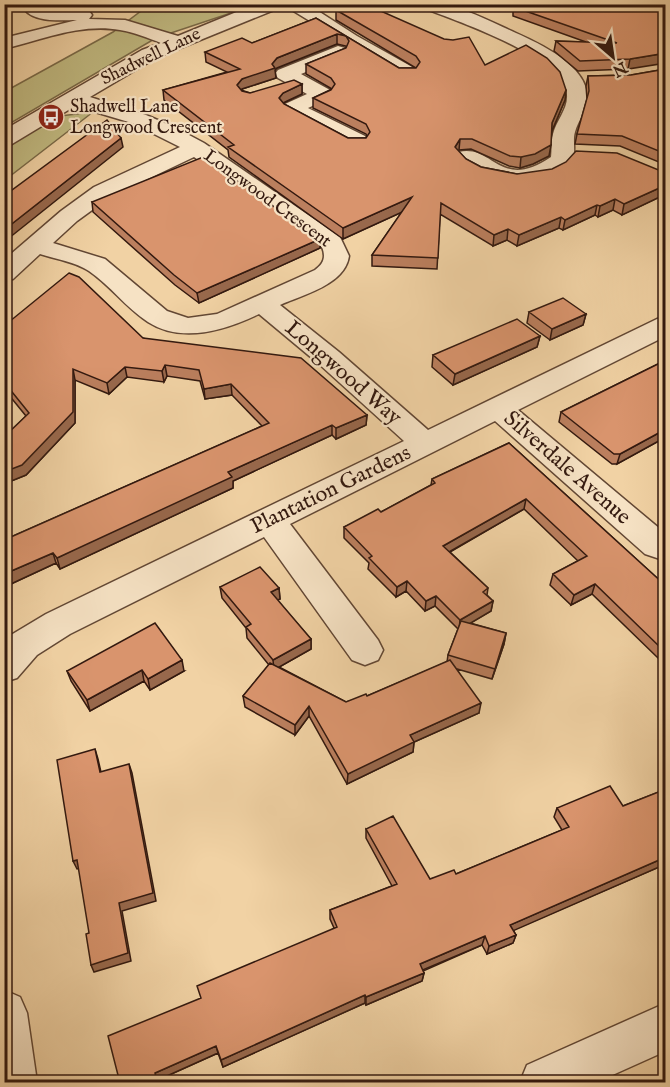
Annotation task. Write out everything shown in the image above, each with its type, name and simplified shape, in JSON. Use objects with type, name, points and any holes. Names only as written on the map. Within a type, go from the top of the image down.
[{"type":"street","points":[[33,4],[33,9],[45,14],[101,20],[175,41]]},
{"type":"street","points":[[4,44],[101,20],[115,8],[80,4]]},
{"type":"street","points":[[290,4],[407,72]]},
{"type":"street","points":[[430,4],[511,38],[555,63],[572,79],[577,98],[573,114],[564,132],[575,152],[551,168],[509,185],[495,173],[467,157]]},
{"type":"street","points":[[197,51],[277,20],[267,6]]},
{"type":"street","name":"Shadwell Lane","points":[[4,139],[135,61],[175,41],[267,6]]},
{"type":"street","points":[[318,41],[344,55],[285,74],[323,94],[292,108],[357,141]]},
{"type":"street","points":[[572,79],[594,78]]},
{"type":"street","points":[[269,89],[297,80]]},
{"type":"street","name":"Longwood Crescent","points":[[36,245],[96,264],[158,317],[188,326],[223,321],[324,275],[338,259],[337,250],[331,242],[196,148],[139,119],[72,98]]},
{"type":"street","points":[[4,274],[102,192],[196,148]]},
{"type":"street","name":"Longwood Way","points":[[261,303],[328,358],[425,444]]},
{"type":"street","name":"Plantation Gardens","points":[[4,667],[24,645],[58,624],[666,325]]},
{"type":"street","name":"Silverdale Avenue","points":[[498,408],[657,545],[666,549]]},
{"type":"street","points":[[268,520],[364,650]]},
{"type":"street","points":[[4,1013],[13,1083]]},
{"type":"street","points":[[544,1083],[666,1026]]},
{"type":"shaded area","points":[[237,4],[243,9],[156,38],[4,127],[4,92],[113,32],[149,5]]},
{"type":"shaded area","points":[[93,112],[5,180],[5,146],[60,116]]},
{"type":"building","points":[[351,4],[365,4],[444,39],[469,37],[485,65],[526,45],[547,58],[560,72],[566,90],[552,123],[551,145],[535,154],[521,157],[510,156],[472,139],[460,139],[455,147],[466,159],[481,167],[517,174],[552,169],[566,162],[576,151],[617,153],[666,173],[666,185],[624,204],[615,199],[565,220],[561,217],[519,235],[508,229],[494,235],[441,203],[438,258],[372,255],[412,197],[343,228],[228,147],[234,145],[163,90],[240,69],[205,52],[242,38],[252,43],[316,18],[346,36],[399,68],[416,68],[420,62],[416,56],[336,10]],"holes":[[[337,34],[346,36],[349,41],[346,48],[306,64],[331,78],[335,84],[331,90],[313,98],[366,124],[370,132],[366,138],[348,138],[284,104],[279,98],[283,93],[302,84],[294,80],[250,93],[242,91],[237,85],[242,79],[275,68],[272,64],[277,58]]]},
{"type":"building","points":[[519,4],[666,4],[666,53],[630,59],[580,61],[556,41],[617,43],[514,7]]},
{"type":"building","points":[[666,69],[666,154],[622,136],[577,134],[589,91],[588,76],[631,75]]},
{"type":"building","points":[[107,120],[121,138],[4,230],[4,196]]},
{"type":"building","points":[[203,157],[320,239],[197,293],[92,202]]},
{"type":"building","points":[[69,273],[79,277],[143,338],[301,358],[367,415],[336,428],[332,425],[228,472],[232,477],[57,558],[53,553],[4,575],[4,540],[269,423],[231,384],[204,389],[199,370],[165,365],[162,371],[125,367],[107,383],[73,369],[73,412],[22,465],[4,472],[4,437],[29,413],[4,382],[4,326]]},
{"type":"building","points":[[563,298],[586,314],[552,329],[529,312]]},
{"type":"building","points":[[517,319],[540,336],[455,374],[433,355]]},
{"type":"building","points":[[666,360],[666,429],[620,454],[614,454],[561,412]]},
{"type":"building","points":[[509,443],[666,586],[666,640],[662,649],[595,584],[574,595],[553,574],[587,556],[526,499],[443,546],[488,588],[483,592],[493,601],[460,620],[436,596],[426,601],[407,581],[397,587],[344,527],[378,509],[381,512],[435,483],[432,479]]},
{"type":"building","points":[[260,567],[279,588],[271,592],[311,639],[273,660],[246,627],[251,624],[220,587]]},
{"type":"building","points":[[461,621],[506,633],[495,669],[448,655]]},
{"type":"building","points":[[155,623],[182,660],[148,679],[142,670],[87,700],[67,671]]},
{"type":"building","points":[[450,660],[481,703],[410,735],[414,742],[348,774],[309,706],[295,725],[243,696],[270,663],[346,702],[366,694],[367,696]]},
{"type":"building","points":[[95,749],[100,772],[129,764],[153,893],[119,903],[128,953],[91,965],[86,934],[89,933],[77,860],[73,861],[57,760]]},
{"type":"building","points":[[610,786],[623,806],[666,789],[666,857],[510,925],[516,935],[489,946],[485,936],[420,964],[424,973],[366,997],[365,995],[221,1060],[216,1046],[155,1073],[157,1083],[120,1083],[108,1036],[201,998],[197,986],[337,927],[330,910],[397,884],[366,829],[393,816],[430,879],[454,870],[456,874],[569,827],[557,808]]},
{"type":"place","name":"Shadwell Lane Longwood Crescent","points":[[51,117]]}]
